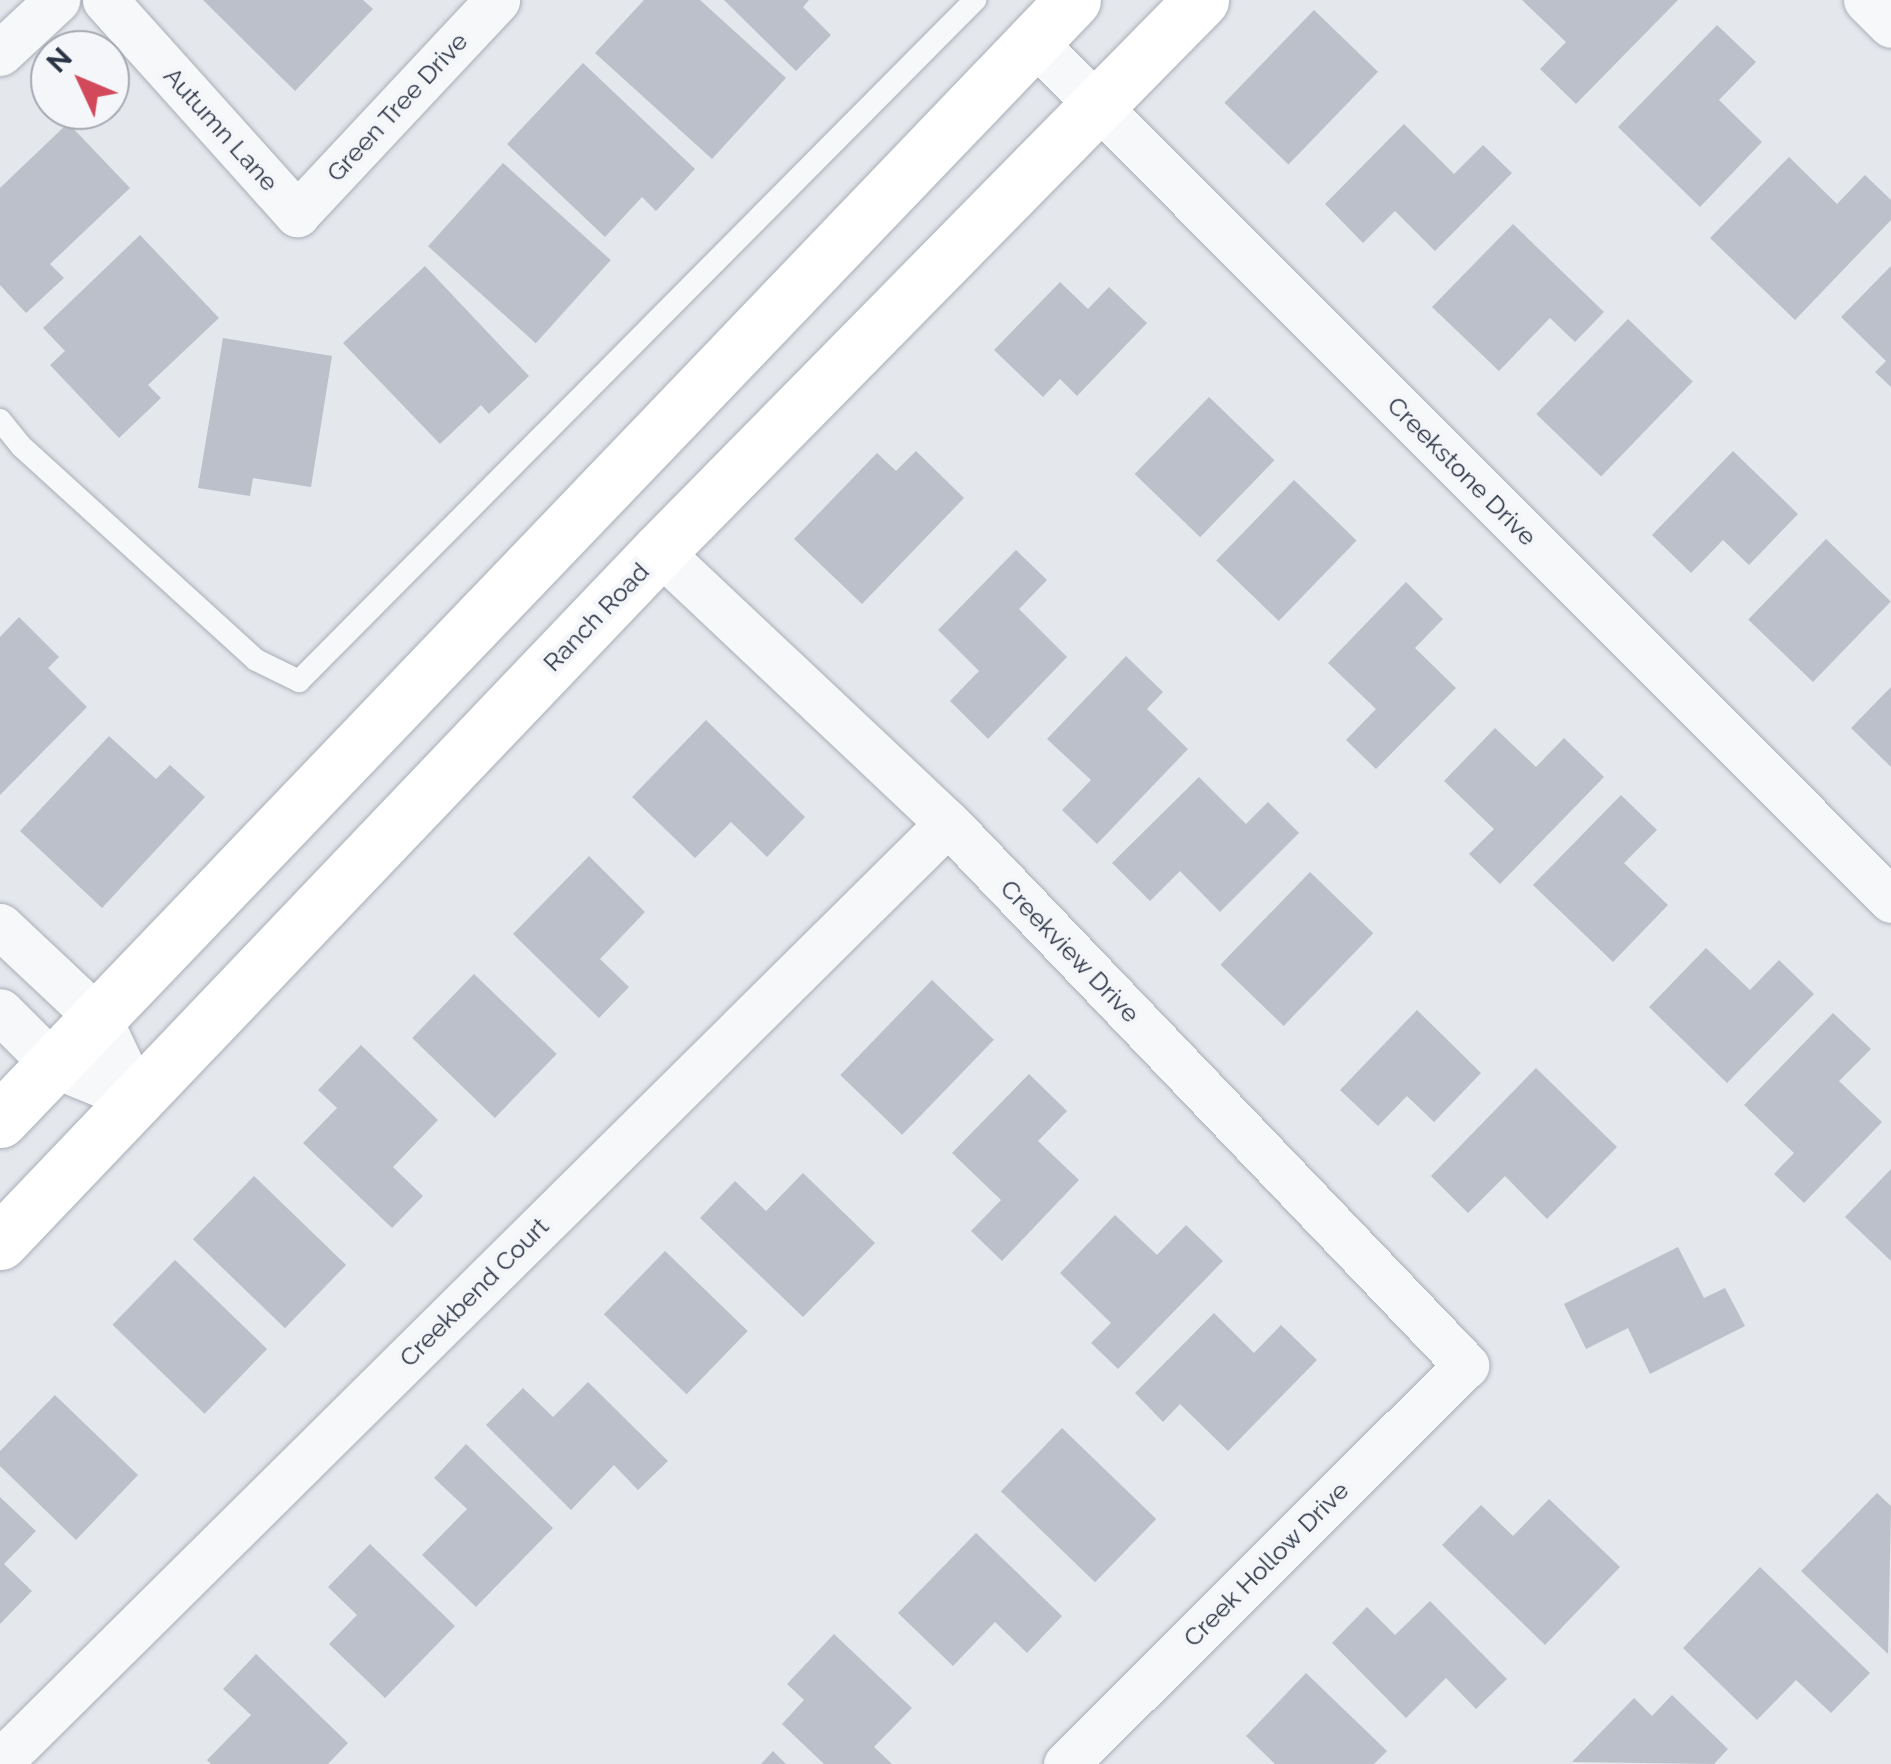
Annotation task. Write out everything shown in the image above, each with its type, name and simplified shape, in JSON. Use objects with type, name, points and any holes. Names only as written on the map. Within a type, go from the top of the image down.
[{"type":"main road","points":[[0,1120],[1073,0]]},
{"type":"main road","name":"Ranch Road","points":[[0,1242],[659,551],[1201,0]]},
{"type":"street","points":[[0,53],[57,0]]},
{"type":"street","name":"Autumn Lane","points":[[105,0],[297,214]]},
{"type":"street","name":"Green Tree Drive","points":[[297,214],[498,0]]},
{"type":"street","points":[[1866,0],[1891,25]]},
{"type":"street","name":"Creekstone Drive","points":[[1033,41],[1891,900]]},
{"type":"street","name":"Creekview Drive","points":[[659,551],[948,823],[1466,1364]]},
{"type":"street","name":"Creekbend Court","points":[[0,1762],[948,823]]},
{"type":"street","points":[[0,926],[99,1018],[137,1099]]},
{"type":"street","points":[[0,1011],[54,1065],[137,1099]]},
{"type":"street","name":"Creek Hollow Drive","points":[[1066,1764],[1466,1364]]},
{"type":"lane","points":[[0,420],[21,446],[256,660],[299,681],[975,0]]},
{"type":"building","points":[[203,0],[363,0],[373,9],[295,91]]},
{"type":"building","points":[[644,0],[700,0],[786,78],[712,159],[595,53]]},
{"type":"building","points":[[724,0],[809,0],[803,7],[831,35],[796,71]]},
{"type":"building","points":[[1522,0],[1678,0],[1576,104],[1540,69],[1566,42]]},
{"type":"building","points":[[1314,10],[1378,72],[1288,165],[1224,103]]},
{"type":"building","points":[[1717,25],[1756,62],[1719,100],[1762,142],[1700,207],[1618,127]]},
{"type":"building","points":[[583,63],[695,169],[656,211],[642,197],[605,237],[507,144]]},
{"type":"building","points":[[1404,124],[1454,174],[1483,145],[1512,173],[1435,251],[1395,211],[1363,243],[1325,204]]},
{"type":"building","points":[[61,130],[75,130],[130,188],[50,264],[64,278],[26,313],[0,285],[0,188]]},
{"type":"building","points":[[1789,157],[1837,204],[1865,175],[1891,200],[1891,220],[1795,320],[1710,238]]},
{"type":"building","points":[[503,163],[611,260],[536,343],[428,246]]},
{"type":"building","points":[[1513,224],[1604,312],[1575,342],[1550,318],[1499,371],[1432,307]]},
{"type":"building","points":[[140,235],[219,318],[148,385],[161,398],[119,438],[50,365],[65,351],[43,328]]},
{"type":"building","points":[[425,266],[529,376],[489,414],[481,405],[440,444],[343,343]]},
{"type":"building","points":[[1891,266],[1891,387],[1875,372],[1886,361],[1841,317]]},
{"type":"building","points":[[1060,282],[1088,309],[1109,287],[1147,323],[1077,396],[1060,379],[1043,397],[994,350]]},
{"type":"building","points":[[1628,319],[1693,382],[1601,476],[1536,414]]},
{"type":"building","points":[[223,338],[332,356],[311,487],[253,478],[250,496],[198,488]]},
{"type":"building","points":[[1209,397],[1274,460],[1200,537],[1135,474]]},
{"type":"building","points":[[916,451],[964,498],[862,604],[794,539],[877,453],[896,471]]},
{"type":"building","points":[[1733,451],[1798,514],[1749,565],[1723,540],[1691,573],[1652,535]]},
{"type":"building","points":[[1294,480],[1357,540],[1279,621],[1216,561]]},
{"type":"building","points":[[1826,539],[1891,602],[1813,682],[1748,620]]},
{"type":"building","points":[[1016,550],[1047,580],[1019,609],[1067,657],[988,739],[950,701],[979,671],[938,630]]},
{"type":"building","points":[[1406,582],[1443,619],[1415,648],[1456,688],[1376,769],[1346,740],[1376,709],[1328,663]]},
{"type":"building","points":[[19,617],[59,657],[48,668],[87,707],[0,795],[0,637]]},
{"type":"building","points":[[1126,656],[1163,692],[1147,709],[1188,749],[1097,844],[1062,810],[1091,780],[1047,739]]},
{"type":"building","points":[[1891,687],[1891,767],[1851,728]]},
{"type":"building","points":[[706,720],[805,817],[767,857],[731,822],[695,858],[632,797]]},
{"type":"building","points":[[1495,728],[1536,767],[1564,738],[1604,777],[1500,884],[1469,854],[1494,829],[1444,781]]},
{"type":"building","points":[[109,736],[156,779],[170,765],[205,797],[102,908],[20,831]]},
{"type":"building","points":[[1199,777],[1246,824],[1268,802],[1299,833],[1220,912],[1180,871],[1150,901],[1112,863]]},
{"type":"building","points":[[1621,795],[1657,830],[1624,863],[1668,905],[1613,962],[1533,885]]},
{"type":"building","points":[[589,856],[645,912],[600,959],[629,987],[599,1018],[513,934]]},
{"type":"building","points":[[1310,872],[1373,933],[1284,1026],[1220,965]]},
{"type":"building","points":[[1706,948],[1750,990],[1779,960],[1814,994],[1727,1083],[1649,1007]]},
{"type":"building","points":[[474,974],[557,1054],[495,1118],[412,1038]]},
{"type":"building","points":[[932,980],[994,1040],[902,1135],[840,1075]]},
{"type":"building","points":[[1417,1010],[1481,1073],[1434,1122],[1407,1096],[1378,1126],[1340,1090]]},
{"type":"building","points":[[1833,1013],[1871,1049],[1839,1081],[1882,1122],[1804,1203],[1774,1174],[1794,1153],[1744,1105]]},
{"type":"building","points":[[361,1045],[438,1120],[393,1167],[423,1196],[392,1228],[303,1143],[337,1108],[318,1090]]},
{"type":"building","points":[[1536,1068],[1617,1147],[1547,1219],[1505,1176],[1468,1213],[1431,1176]]},
{"type":"building","points":[[1029,1074],[1067,1111],[1038,1141],[1079,1180],[1002,1261],[971,1231],[1001,1200],[952,1153]]},
{"type":"building","points":[[1891,1169],[1891,1261],[1845,1217]]},
{"type":"building","points":[[803,1173],[875,1243],[803,1317],[700,1218],[735,1181],[766,1211]]},
{"type":"building","points":[[254,1176],[346,1265],[285,1328],[193,1239]]},
{"type":"building","points":[[1115,1215],[1157,1255],[1186,1225],[1223,1261],[1118,1369],[1091,1343],[1111,1323],[1060,1273]]},
{"type":"building","points":[[1678,1247],[1704,1298],[1725,1288],[1745,1326],[1650,1374],[1628,1328],[1586,1349],[1564,1304]]},
{"type":"building","points":[[665,1251],[748,1331],[687,1394],[604,1314]]},
{"type":"building","points":[[175,1260],[267,1349],[205,1414],[112,1325]]},
{"type":"building","points":[[1214,1313],[1254,1353],[1281,1325],[1317,1360],[1228,1451],[1180,1404],[1163,1422],[1135,1393]]},
{"type":"building","points":[[588,1382],[668,1461],[638,1490],[614,1465],[571,1510],[486,1425],[523,1388],[553,1417]]},
{"type":"building","points":[[55,1395],[138,1475],[76,1540],[0,1466],[0,1451]]},
{"type":"building","points":[[1062,1428],[1156,1519],[1095,1582],[1001,1491]]},
{"type":"building","points":[[466,1444],[553,1528],[476,1607],[422,1555],[467,1509],[434,1478]]},
{"type":"building","points":[[1877,1493],[1891,1506],[1888,1654],[1801,1571]]},
{"type":"building","points":[[0,1497],[36,1531],[4,1564],[32,1591],[0,1624]]},
{"type":"building","points":[[1549,1499],[1620,1567],[1545,1645],[1442,1545],[1481,1505],[1513,1536]]},
{"type":"building","points":[[976,1533],[1062,1616],[1027,1653],[995,1622],[953,1666],[898,1613]]},
{"type":"building","points":[[370,1544],[455,1626],[385,1698],[329,1644],[357,1615],[328,1587]]},
{"type":"building","points":[[1760,1567],[1870,1673],[1831,1713],[1796,1680],[1757,1720],[1683,1648]]},
{"type":"building","points":[[1430,1601],[1507,1679],[1476,1709],[1446,1678],[1406,1718],[1332,1643],[1367,1607],[1395,1635]]},
{"type":"building","points":[[834,1634],[912,1708],[874,1747],[892,1764],[824,1764],[782,1724],[804,1700],[787,1684]]},
{"type":"building","points":[[256,1654],[348,1743],[328,1764],[211,1764],[207,1760],[251,1715],[223,1689]]},
{"type":"building","points":[[1306,1673],[1387,1751],[1374,1764],[1275,1764],[1246,1736]]},
{"type":"building","points":[[1672,1695],[1728,1749],[1714,1764],[1572,1762],[1634,1698],[1652,1716]]},
{"type":"building","points":[[773,1751],[786,1764],[761,1764]]}]
